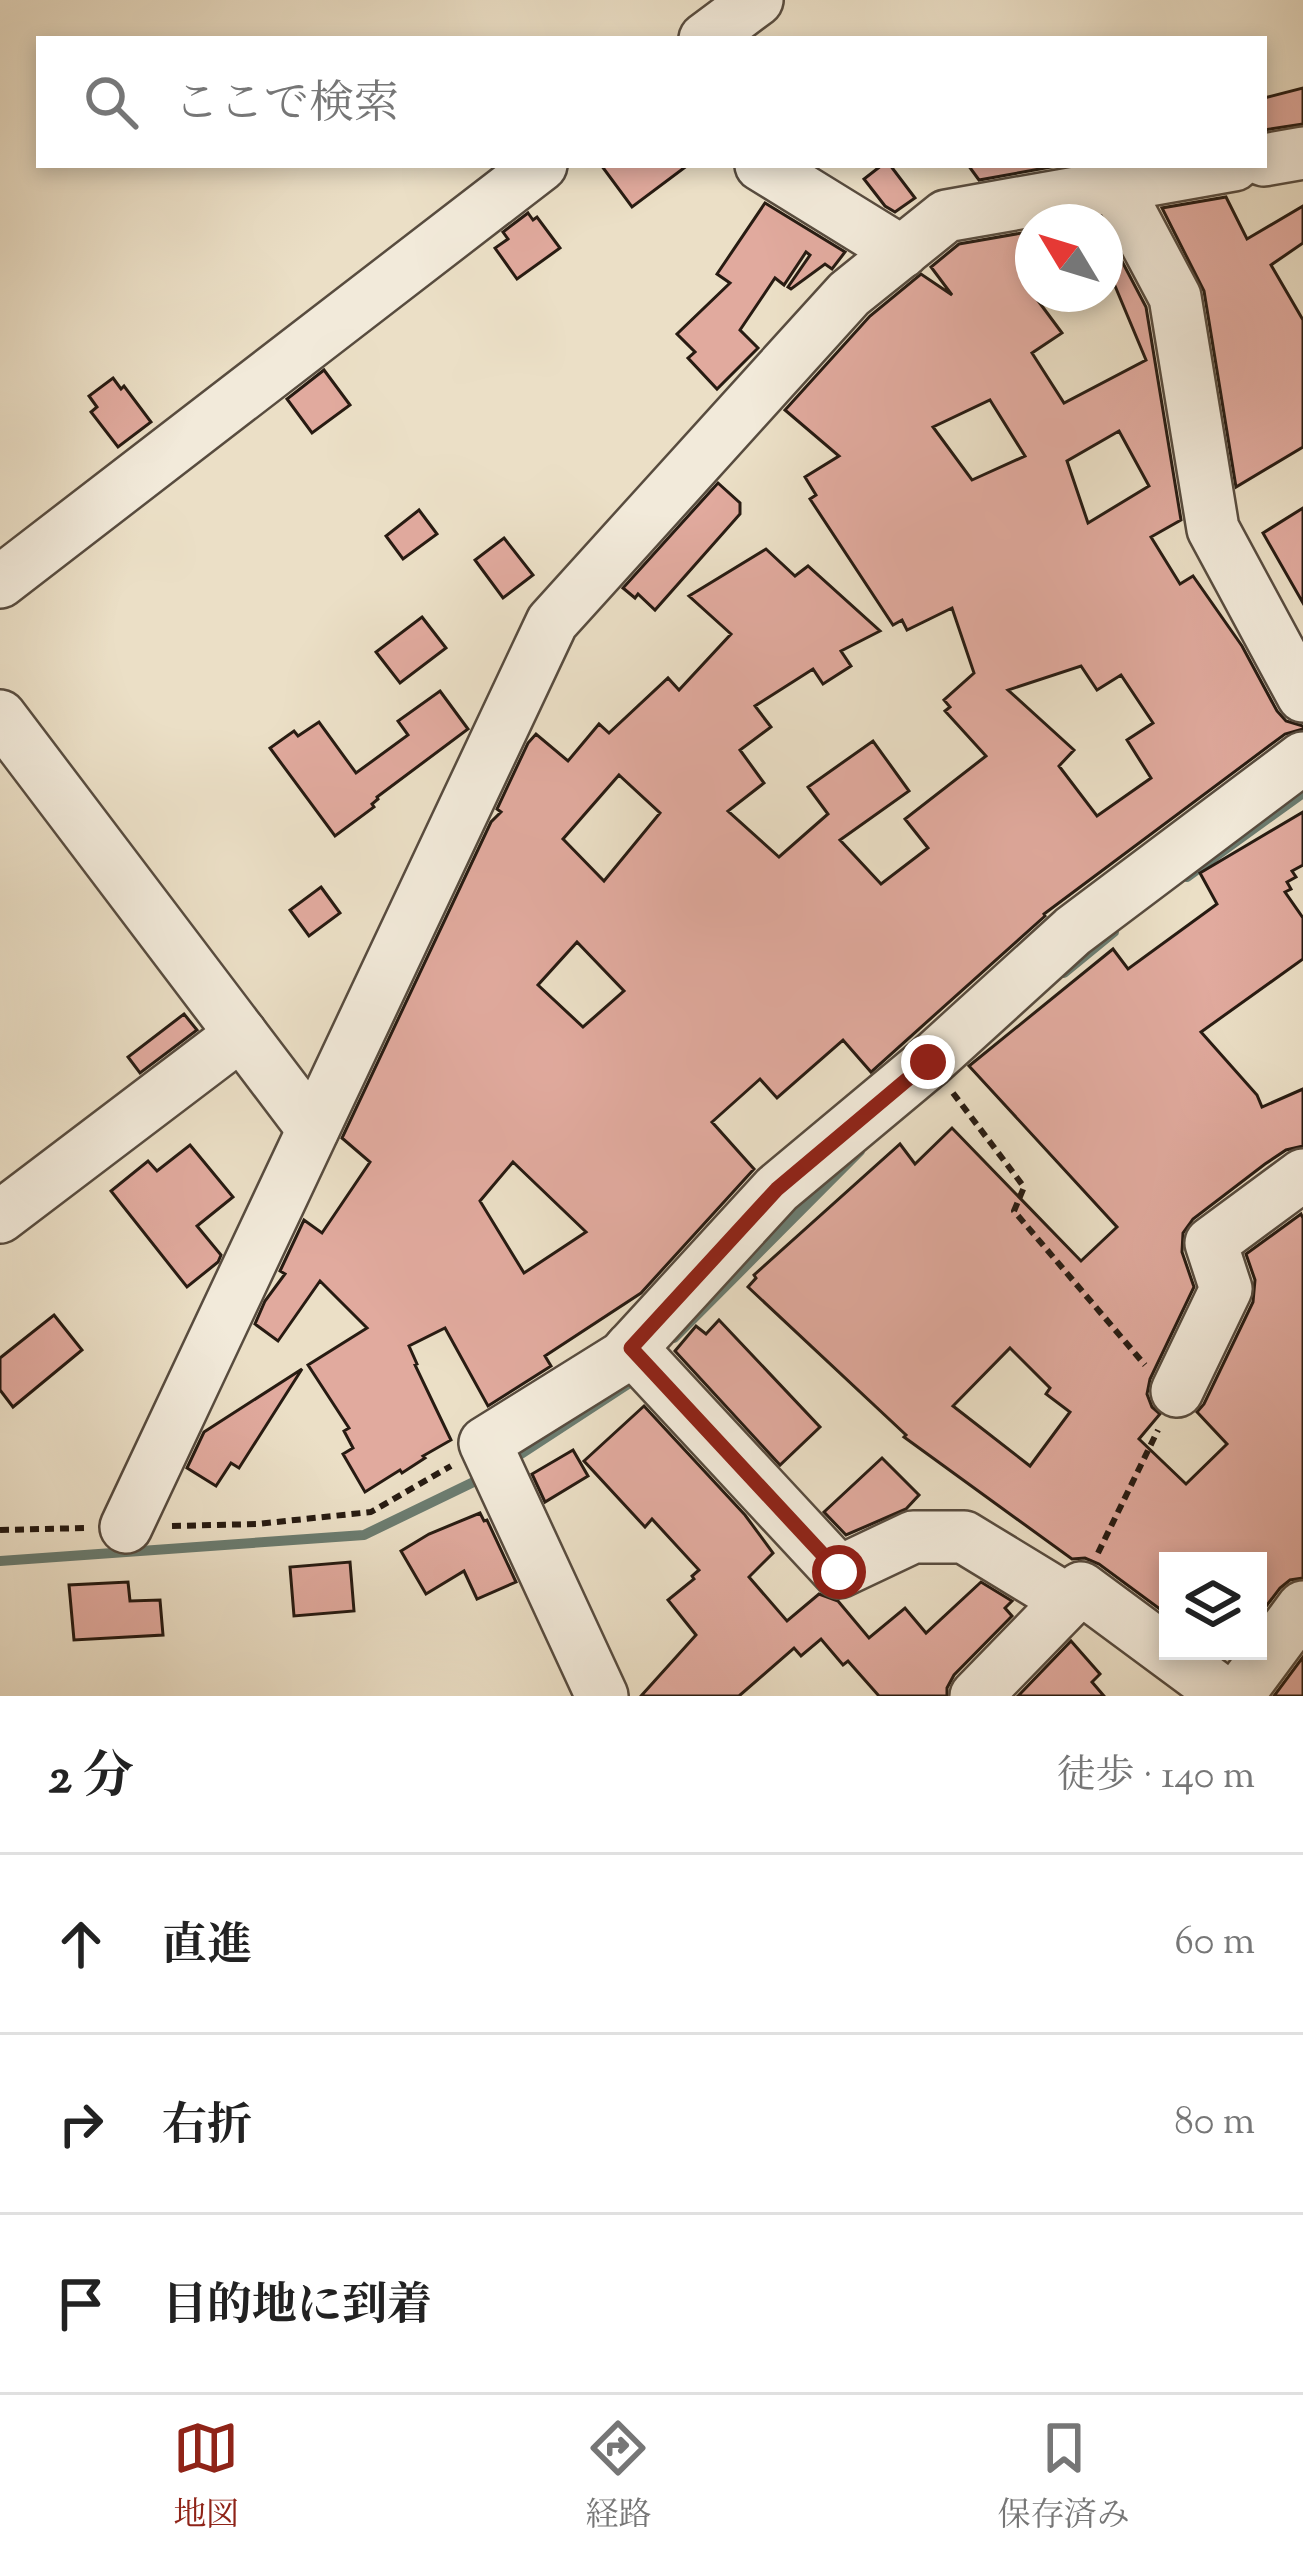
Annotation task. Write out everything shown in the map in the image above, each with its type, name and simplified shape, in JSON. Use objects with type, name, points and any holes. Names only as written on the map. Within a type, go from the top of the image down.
[{"type":"street","points":[[709,36],[758,0]]},
{"type":"street","points":[[1267,159],[1303,153]]},
{"type":"street","points":[[0,582],[537,168]]},
{"type":"street","points":[[766,168],[902,252]]},
{"type":"street","points":[[126,1527],[552,622],[849,294],[946,216],[1217,168]]},
{"type":"street","points":[[1116,186],[1175,297],[1213,529],[1303,696]]},
{"type":"street","points":[[0,716],[313,1129]]},
{"type":"street","points":[[643,1360],[777,1189],[1073,931],[1303,758]]},
{"type":"street","points":[[0,1217],[241,1034]]},
{"type":"street","points":[[1177,1391],[1226,1289],[1211,1243],[1303,1175]]},
{"type":"street","points":[[602,1696],[492,1460],[623,1357],[643,1360],[839,1572],[913,1537],[964,1537],[1075,1594],[1227,1696]]},
{"type":"street","points":[[976,1696],[1075,1594]]},
{"type":"street","points":[[1238,1696],[1303,1607]]},
{"type":"path","points":[[944,1082],[1024,1187],[1014,1211],[1147,1367],[1177,1391],[1075,1594]]},
{"type":"path","points":[[257,1524],[370,1512],[442,1472],[492,1460]]},
{"type":"building","points":[[1303,88],[1303,124],[1267,130],[1267,97]]},
{"type":"building","points":[[603,168],[684,168],[632,207]]},
{"type":"building","points":[[878,168],[892,168],[915,198],[895,212],[864,179]]},
{"type":"building","points":[[970,168],[1045,168],[979,180]]},
{"type":"building","points":[[1226,197],[1247,239],[1303,206],[1303,243],[1271,265],[1303,320],[1303,447],[1236,487],[1204,291],[1162,208]]},
{"type":"building","points":[[765,203],[845,252],[832,269],[825,264],[791,289],[810,255],[806,252],[784,285],[775,278],[740,330],[758,348],[717,389],[688,358],[695,352],[677,334],[730,283],[717,274]]},
{"type":"building","points":[[528,213],[533,220],[537,217],[560,248],[517,279],[495,248],[508,239],[503,232]]},
{"type":"building","points":[[1015,234],[1015,312],[1046,312],[1062,333],[1032,353],[1064,403],[1146,360],[1123,305],[1123,263],[1146,307],[1181,520],[1151,537],[1180,584],[1193,576],[1242,646],[1277,711],[1303,729],[1285,734],[1044,914],[871,1072],[843,1040],[777,1098],[760,1079],[712,1122],[754,1169],[641,1293],[545,1356],[551,1366],[488,1406],[445,1328],[409,1346],[451,1440],[365,1492],[343,1454],[353,1448],[344,1431],[349,1428],[308,1365],[367,1328],[320,1281],[278,1341],[255,1324],[285,1274],[280,1271],[304,1220],[322,1233],[370,1162],[342,1138],[491,822],[501,812],[497,809],[528,743],[536,734],[568,761],[599,724],[609,733],[668,678],[679,690],[731,634],[689,596],[766,549],[795,576],[808,566],[880,631],[841,651],[851,666],[823,684],[813,669],[755,706],[771,727],[740,750],[764,783],[728,811],[779,857],[828,814],[808,787],[873,741],[909,791],[840,840],[881,884],[928,848],[905,819],[986,756],[945,711],[950,707],[944,700],[974,673],[952,608],[907,630],[902,620],[893,625],[810,499],[816,495],[805,477],[839,456],[785,410],[870,316],[921,274],[952,295],[931,267],[959,244]],"holes":[[[990,400],[1025,456],[972,480],[933,427]],[[1119,431],[1149,486],[1088,523],[1067,461]],[[1081,666],[1097,690],[1121,675],[1153,723],[1127,740],[1151,778],[1097,816],[1059,766],[1074,750],[1008,690]],[[619,775],[660,813],[604,881],[563,839]],[[577,942],[624,991],[583,1027],[538,985]],[[513,1162],[586,1232],[524,1273],[480,1201]]]},
{"type":"building","points":[[324,370],[350,405],[312,433],[287,399]]},
{"type":"building","points":[[113,378],[151,422],[118,447],[91,412],[97,407],[89,396]]},
{"type":"building","points":[[718,483],[740,503],[740,514],[655,610],[638,594],[635,598],[623,588]]},
{"type":"building","points":[[1303,508],[1303,603],[1263,533]]},
{"type":"building","points":[[419,510],[437,534],[403,559],[386,536]]},
{"type":"building","points":[[504,538],[533,575],[503,598],[475,560]]},
{"type":"building","points":[[422,617],[446,648],[400,683],[376,652]]},
{"type":"building","points":[[440,691],[468,729],[377,797],[374,807],[335,836],[270,748],[294,731],[298,736],[319,722],[356,773],[408,735],[398,721]]},
{"type":"building","points":[[1303,812],[1303,865],[1292,871],[1296,877],[1287,882],[1291,889],[1285,892],[1303,918],[1303,959],[1201,1032],[1257,1095],[1262,1107],[1303,1089],[1303,1146],[1286,1150],[1265,1164],[1193,1219],[1183,1233],[1182,1252],[1194,1287],[1150,1379],[1147,1394],[1160,1414],[1139,1439],[1186,1484],[1227,1444],[1197,1412],[1253,1302],[1255,1280],[1246,1254],[1301,1214],[1303,1578],[1290,1580],[1267,1605],[1267,1552],[1159,1552],[1159,1608],[1099,1564],[1072,1559],[904,1437],[748,1287],[754,1275],[900,1144],[915,1164],[952,1128],[1081,1261],[1117,1227],[969,1066],[1113,949],[1128,969],[1217,904],[1200,873]],"holes":[[[1010,1348],[1050,1388],[1046,1394],[1070,1412],[1030,1466],[953,1406]]]},
{"type":"building","points":[[321,887],[340,913],[309,936],[290,910]]},
{"type":"building","points":[[184,1014],[197,1030],[140,1073],[128,1057]]},
{"type":"building","points":[[190,1145],[233,1197],[197,1226],[221,1255],[187,1287],[111,1191],[148,1161],[157,1171]]},
{"type":"building","points":[[54,1315],[82,1350],[13,1407],[0,1390],[0,1358]]},
{"type":"building","points":[[719,1320],[820,1427],[780,1465],[675,1351],[696,1326],[706,1334]]},
{"type":"building","points":[[302,1369],[239,1468],[231,1463],[216,1486],[187,1468],[204,1432]]},
{"type":"building","points":[[644,1406],[745,1515],[773,1553],[749,1577],[787,1621],[819,1594],[838,1601],[869,1638],[905,1608],[926,1633],[981,1582],[1012,1601],[1005,1608],[1012,1616],[954,1675],[947,1696],[879,1696],[821,1639],[801,1656],[794,1648],[739,1696],[641,1696],[696,1635],[668,1600],[699,1570],[652,1519],[645,1527],[584,1461]]},
{"type":"building","points":[[573,1450],[588,1476],[545,1502],[532,1474]]},
{"type":"building","points":[[882,1458],[919,1495],[906,1509],[846,1535],[824,1512]]},
{"type":"building","points":[[480,1513],[516,1582],[477,1599],[464,1571],[426,1594],[401,1551]]},
{"type":"building","points":[[350,1562],[354,1611],[294,1616],[290,1567]]},
{"type":"building","points":[[128,1582],[130,1601],[160,1600],[163,1635],[74,1640],[69,1585]]},
{"type":"building","points":[[1071,1641],[1100,1674],[1092,1682],[1104,1696],[1018,1696]]},
{"type":"building","points":[[1303,1657],[1303,1696],[1274,1696]]},
{"type":"waterway","points":[[1187,877],[1303,793]]},
{"type":"waterway","points":[[1064,973],[1114,932]]},
{"type":"waterway","points":[[674,1338],[860,1151]]},
{"type":"waterway","points":[[507,1463],[636,1376]]},
{"type":"waterway","points":[[0,1561],[364,1535],[486,1476]]},
{"type":"route","points":[[839,1572],[631,1348],[777,1189],[928,1062]]}]
